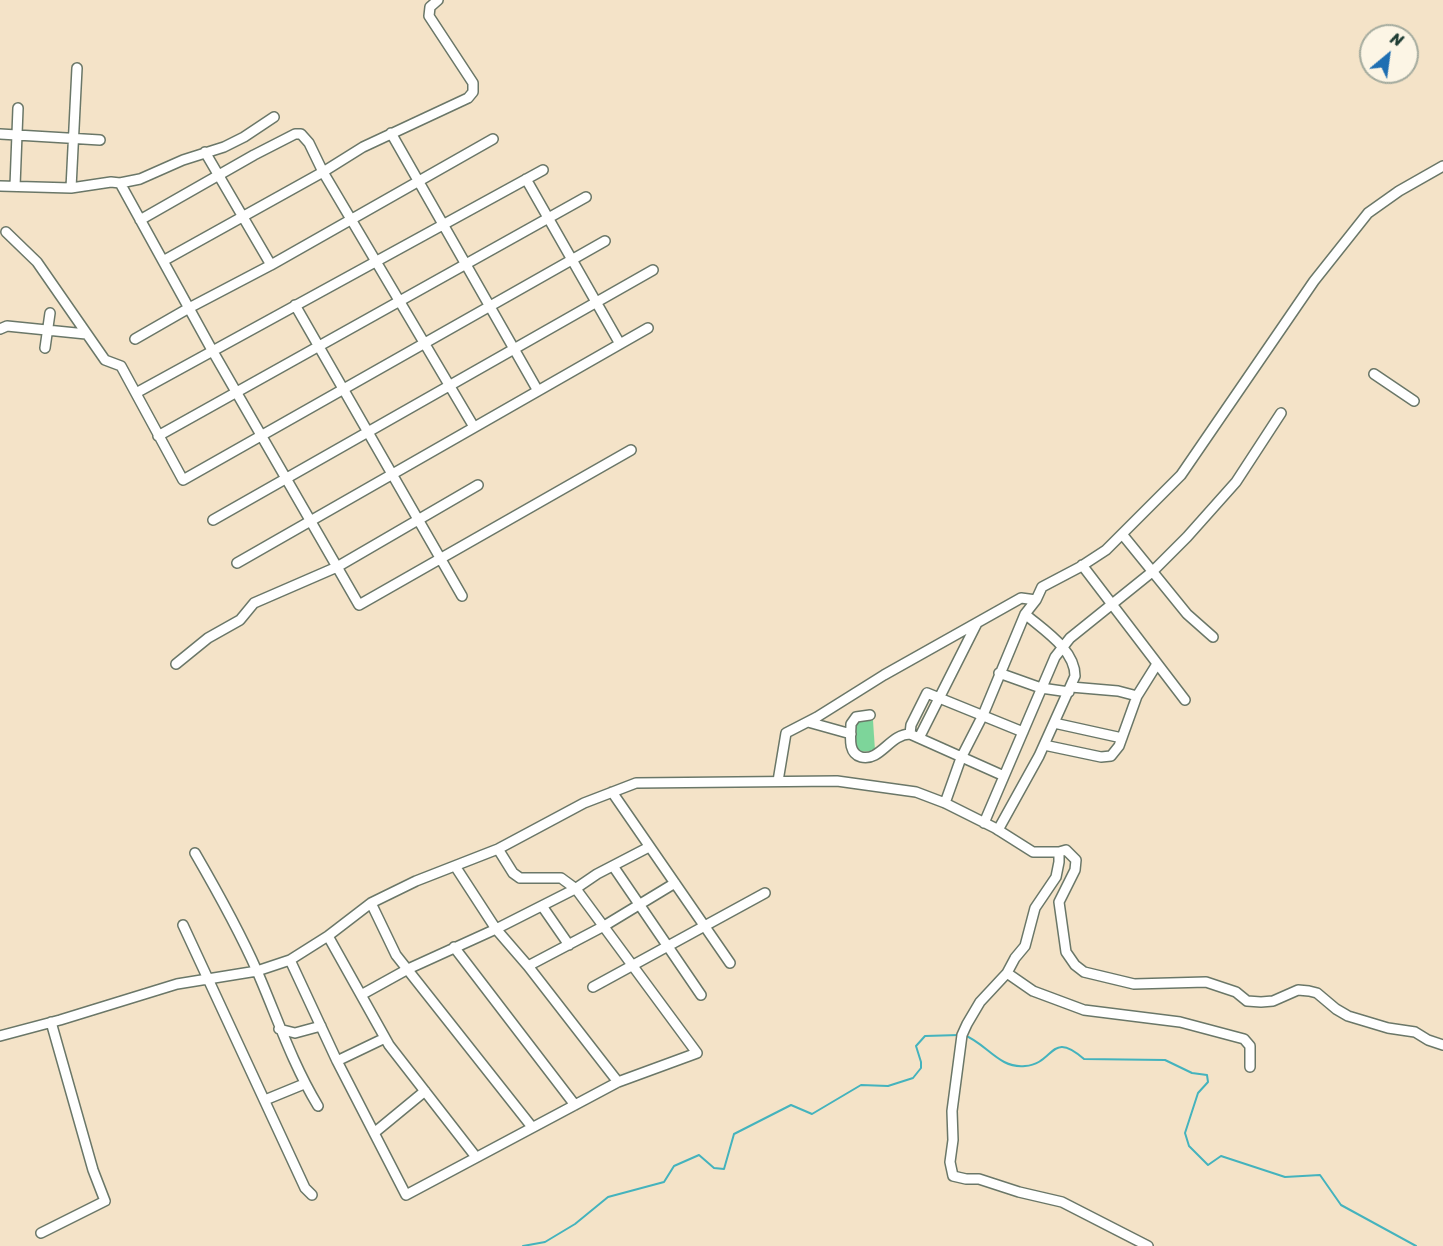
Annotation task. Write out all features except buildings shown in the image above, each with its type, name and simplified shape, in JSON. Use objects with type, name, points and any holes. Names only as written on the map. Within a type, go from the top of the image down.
[{"type":"street","points":[[163,261],[323,172],[363,147],[468,98],[473,92],[473,83],[429,16],[430,7],[438,0]]},
{"type":"street","points":[[71,188],[77,68]]},
{"type":"street","points":[[15,186],[18,108]]},
{"type":"street","points":[[0,186],[71,188],[111,182],[120,183],[149,176],[205,152],[225,147],[274,117]]},
{"type":"street","points":[[391,133],[538,391]]},
{"type":"street","points":[[0,134],[100,140]]},
{"type":"street","points":[[140,220],[295,134],[301,135],[309,143],[323,172],[474,427]]},
{"type":"street","points":[[135,339],[493,139]]},
{"type":"street","points":[[205,152],[271,265]]},
{"type":"street","points":[[945,803],[961,758],[983,715],[1025,614],[1036,600],[1042,587],[1106,550],[1181,475],[1314,281],[1368,213],[1399,191],[1443,166]]},
{"type":"street","points":[[136,393],[543,170]]},
{"type":"street","points":[[526,179],[620,344]]},
{"type":"street","points":[[120,183],[212,350],[360,605],[632,450]]},
{"type":"street","points":[[158,436],[586,197]]},
{"type":"street","points":[[6,232],[37,262],[105,360],[121,366],[183,480],[604,241]]},
{"type":"street","points":[[213,520],[653,270]]},
{"type":"street","points":[[295,305],[462,596]]},
{"type":"street","points":[[45,348],[50,313]]},
{"type":"street","points":[[0,328],[7,326],[86,334]]},
{"type":"street","points":[[237,563],[648,328]]},
{"type":"street","points":[[1374,374],[1414,401]]},
{"type":"street","points":[[984,823],[1041,688],[1062,647],[1152,572],[1187,537],[1236,482],[1281,413]]},
{"type":"street","points":[[176,664],[208,638],[240,620],[254,603],[337,567],[478,485]]},
{"type":"street","points":[[1122,534],[1187,614],[1213,637]]},
{"type":"street","points":[[1082,565],[1185,700]]},
{"type":"street","points":[[778,781],[786,733],[1021,598],[1036,600]]},
{"type":"street","points":[[998,830],[1044,746],[1074,681],[1074,666],[1062,647],[1025,614]]},
{"type":"street","points":[[920,738],[977,623]]},
{"type":"street","points":[[1044,746],[1108,757],[1114,754],[1137,696],[1157,664]]},
{"type":"street","points":[[999,673],[1041,688],[1118,691],[1137,696]]},
{"type":"street","points":[[910,734],[911,725],[927,693],[1023,732]]},
{"type":"street","points":[[870,715],[860,716],[851,724],[853,753],[866,758],[874,756],[898,737],[910,734],[1004,776]]},
{"type":"street","points":[[808,722],[851,734]]},
{"type":"street","points":[[1054,723],[1122,738]]},
{"type":"street","points":[[0,1036],[177,984],[257,971],[290,960],[328,936],[371,903],[416,881],[498,849],[584,804],[636,783],[837,781],[916,792],[945,803],[998,830],[1033,852],[1066,850],[1076,860],[1075,870],[1059,902],[1066,952],[1075,965],[1084,972],[1134,984],[1206,982],[1236,992],[1247,1001],[1273,1001],[1298,990],[1309,991],[1317,993],[1348,1016],[1388,1028],[1415,1032],[1443,1045]]},
{"type":"street","points":[[612,792],[730,963]]},
{"type":"street","points":[[361,995],[408,969],[542,906],[649,847]]},
{"type":"street","points":[[290,960],[337,1060],[406,1195],[618,1082],[697,1053],[575,889],[561,878],[520,878],[513,873],[498,849]]},
{"type":"street","points":[[1059,852],[1056,877],[1035,908],[1025,946],[1007,973],[980,1002],[962,1038],[952,1111],[953,1140],[950,1162],[953,1176],[979,1179],[1019,1192],[1062,1202],[1148,1246]]},
{"type":"street","points":[[195,853],[226,908],[257,971],[279,1029],[304,1084],[318,1106]]},
{"type":"street","points":[[455,866],[496,929],[528,966],[618,1082]]},
{"type":"street","points":[[613,866],[701,995]]},
{"type":"street","points":[[528,966],[604,926],[675,883]]},
{"type":"street","points":[[593,987],[765,893]]},
{"type":"street","points":[[371,903],[396,955],[532,1127]]},
{"type":"street","points":[[542,906],[569,945]]},
{"type":"street","points":[[183,925],[305,1188],[312,1195]]},
{"type":"street","points":[[328,936],[385,1038],[476,1157]]},
{"type":"street","points":[[454,948],[575,1105]]},
{"type":"street","points":[[1007,973],[1033,991],[1083,1010],[1180,1022],[1244,1039],[1250,1046],[1250,1067]]},
{"type":"street","points":[[41,1233],[105,1201],[93,1170],[51,1022]]},
{"type":"street","points":[[279,1029],[295,1033],[321,1026]]},
{"type":"street","points":[[337,1060],[385,1038]]},
{"type":"street","points":[[265,1100],[304,1084]]},
{"type":"street","points":[[374,1133],[424,1090]]},
{"type":"green space","points":[[873,720],[875,751],[856,752],[854,722]]},
{"type":"waterway","points":[[523,1246],[545,1242],[575,1224],[608,1197],[664,1182],[674,1166],[699,1155],[714,1168],[724,1169],[734,1134],[791,1105],[812,1114],[861,1085],[888,1086],[913,1078],[921,1068],[916,1046],[925,1036],[959,1035]]},
{"type":"waterway","points":[[964,1035],[1000,1060],[1016,1066],[1035,1064],[1053,1050],[1065,1047],[1084,1059],[1165,1060],[1192,1073],[1207,1075],[1208,1082],[1198,1093],[1185,1133],[1189,1146],[1208,1165],[1221,1156],[1285,1177],[1320,1175],[1341,1205],[1416,1246]]}]
